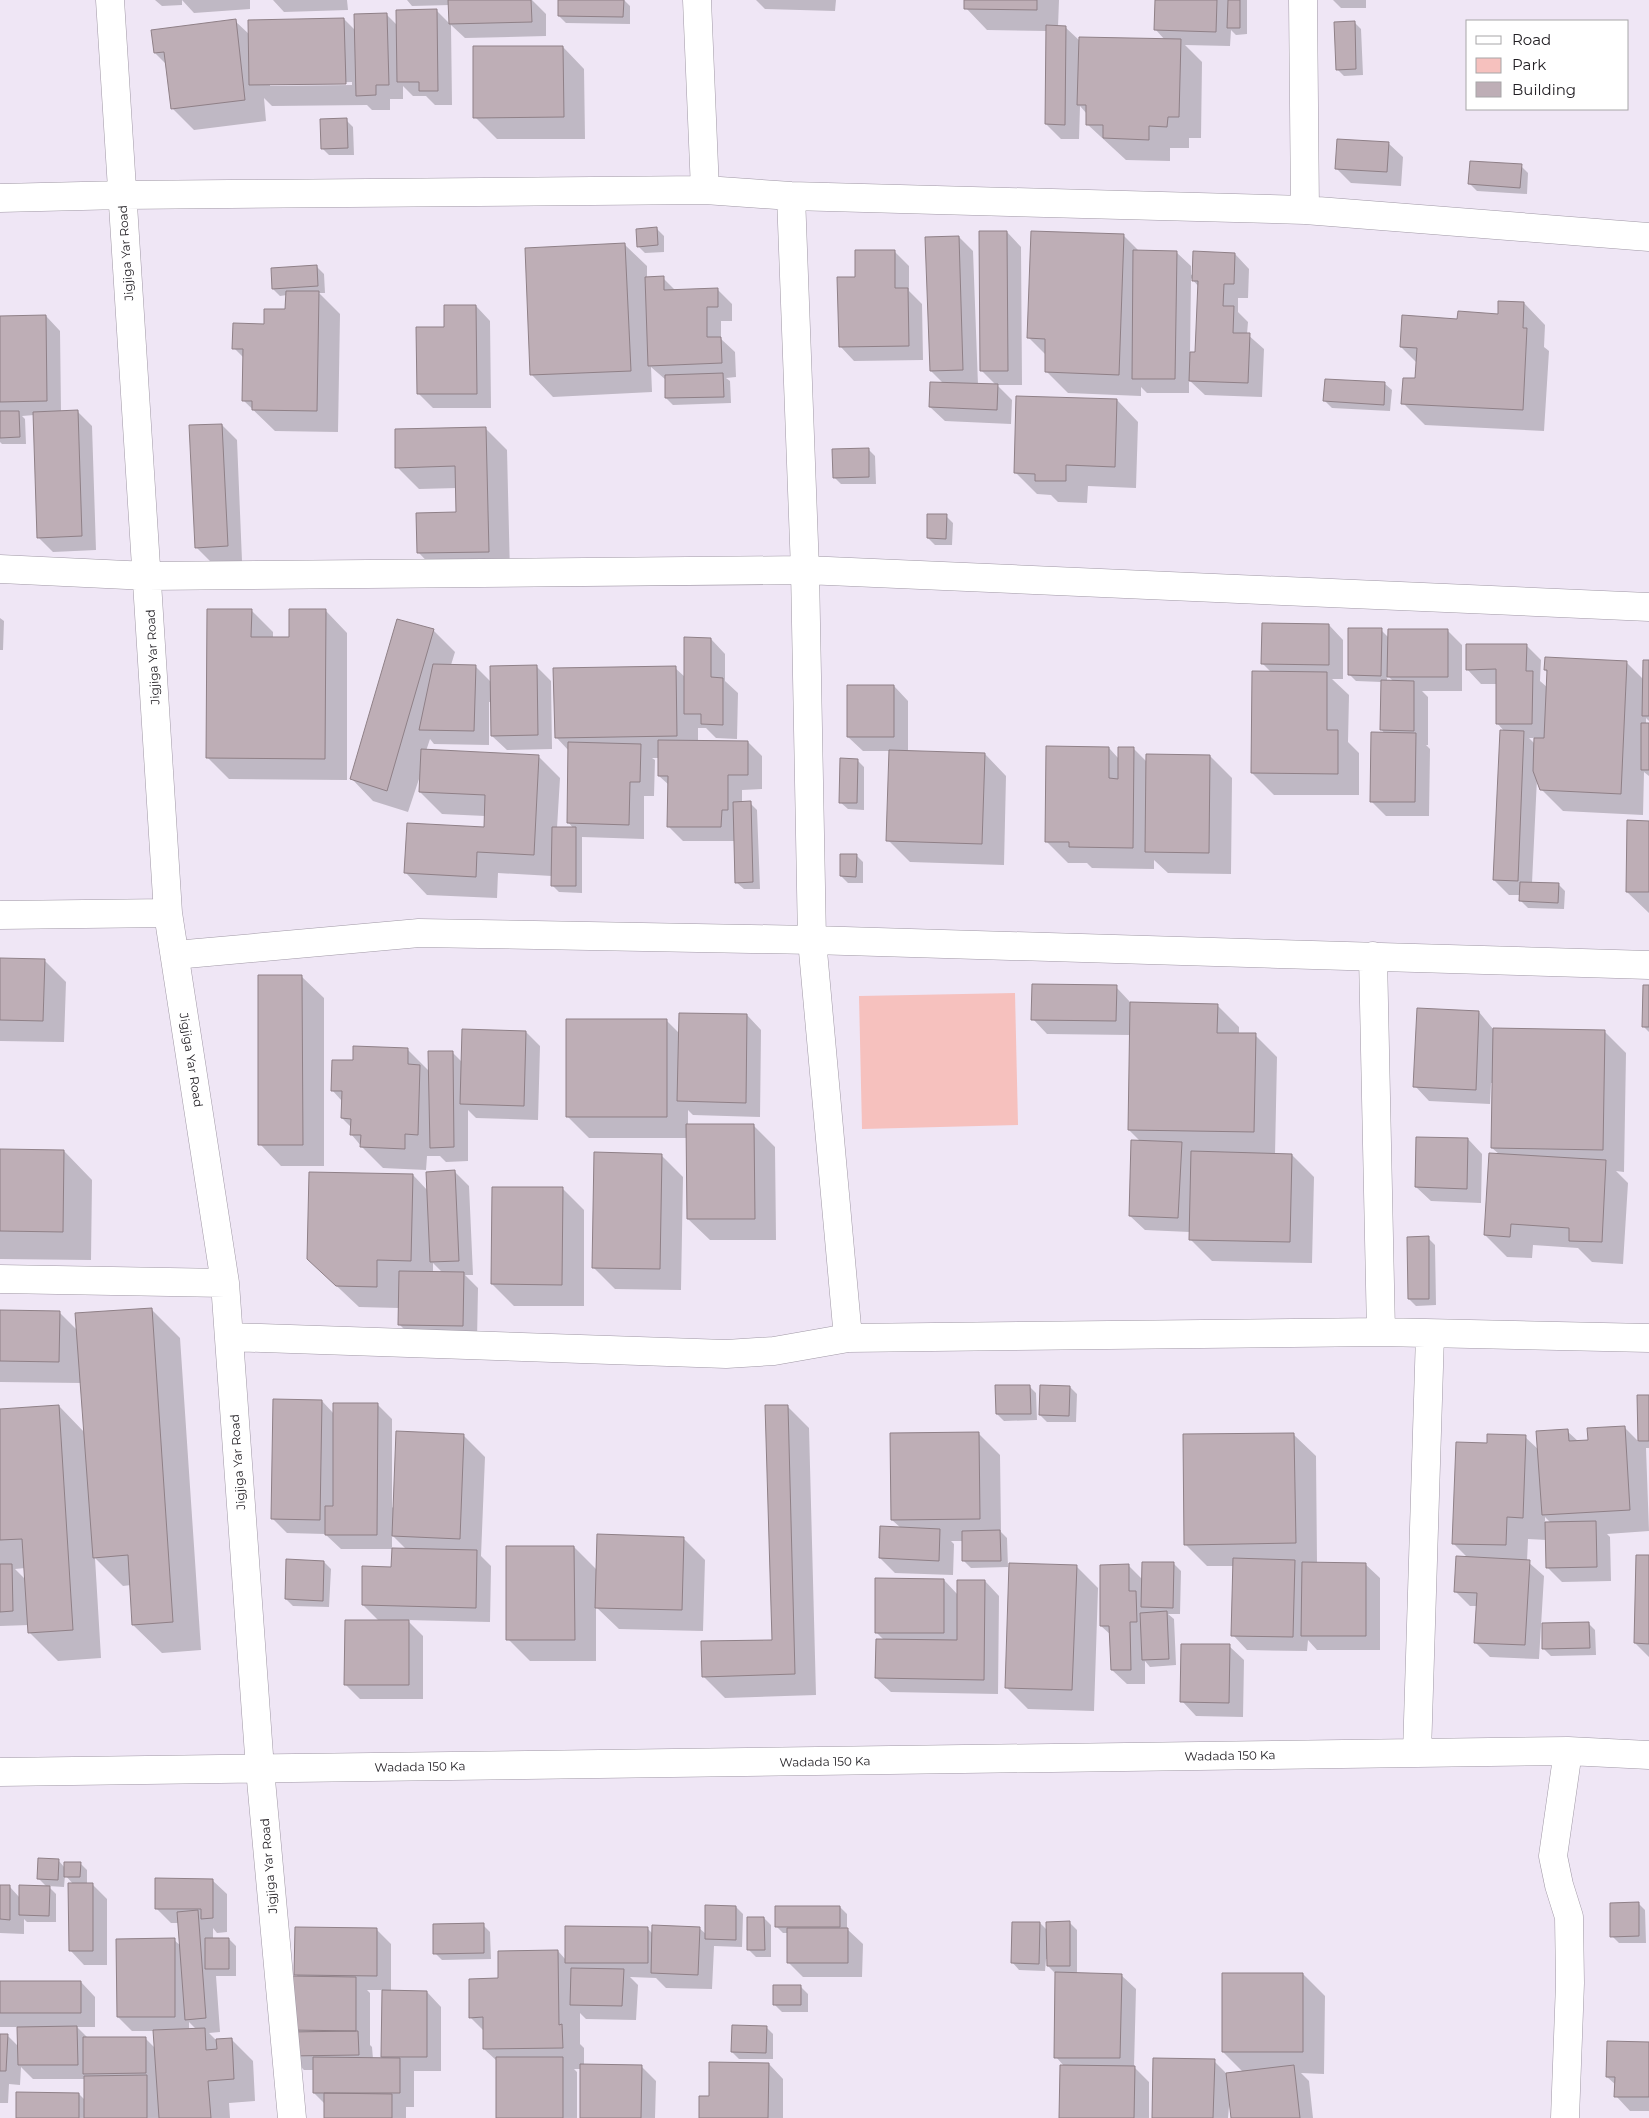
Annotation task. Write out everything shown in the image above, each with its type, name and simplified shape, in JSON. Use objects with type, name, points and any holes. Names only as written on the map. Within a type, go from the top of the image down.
[{"type":"street","name":"Jigjiga Yar Road","points":[[110,0],[168,913],[225,1283],[260,1769],[292,2118]]},
{"type":"street","points":[[697,0],[705,190]]},
{"type":"street","points":[[1303,0],[1305,210]]},
{"type":"street","points":[[0,198],[123,195],[705,190],[792,196],[1305,210],[1649,237]]},
{"type":"street","points":[[792,196],[805,570],[812,940],[848,1338]]},
{"type":"street","points":[[0,569],[148,576],[805,570],[1649,608]]},
{"type":"street","points":[[0,915],[168,913]]},
{"type":"street","points":[[175,955],[419,933],[812,940],[1649,965]]},
{"type":"street","points":[[1373,956],[1381,1332]]},
{"type":"street","points":[[0,1280],[225,1283]]},
{"type":"street","points":[[229,1337],[726,1354],[774,1351],[848,1338],[1381,1332],[1430,1335],[1649,1338]]},
{"type":"street","points":[[1416,1754],[1430,1335]]},
{"type":"street","points":[[1564,2118],[1570,1983],[1569,1917],[1559,1885],[1553,1856],[1568,1751]]},
{"type":"street","name":"Wadada 150 Ka","points":[[0,1772],[1568,1751],[1649,1755]]},
{"type":"green space","points":[[1015,993],[1018,1125],[862,1129],[859,996]]},
{"type":"building","points":[[448,0],[531,0],[532,22],[449,24]]},
{"type":"building","points":[[558,0],[624,0],[623,17],[558,16]]},
{"type":"building","points":[[964,0],[1037,0],[1037,10],[964,9]]},
{"type":"building","points":[[1155,0],[1217,0],[1216,32],[1154,30]]},
{"type":"building","points":[[1228,0],[1240,0],[1240,28],[1227,28]]},
{"type":"building","points":[[437,9],[438,91],[419,91],[419,82],[397,82],[396,10]]},
{"type":"building","points":[[387,13],[389,85],[376,85],[376,95],[356,96],[354,14]]},
{"type":"building","points":[[344,18],[346,84],[249,85],[248,20]]},
{"type":"building","points":[[236,19],[245,100],[171,109],[164,52],[154,53],[151,30]]},
{"type":"building","points":[[1355,21],[1356,69],[1336,70],[1334,22]]},
{"type":"building","points":[[1046,25],[1066,26],[1065,125],[1045,124]]},
{"type":"building","points":[[1079,37],[1181,39],[1179,117],[1168,117],[1167,127],[1149,126],[1149,140],[1103,138],[1103,125],[1086,125],[1086,105],[1077,105]]},
{"type":"building","points":[[473,46],[563,46],[564,117],[473,118]]},
{"type":"building","points":[[347,118],[348,148],[321,149],[320,119]]},
{"type":"building","points":[[1337,139],[1389,142],[1387,172],[1335,169]]},
{"type":"building","points":[[1470,161],[1522,164],[1520,188],[1468,184]]},
{"type":"building","points":[[657,227],[658,245],[637,247],[636,229]]},
{"type":"building","points":[[979,231],[1007,231],[1008,371],[980,371]]},
{"type":"building","points":[[1031,231],[1124,234],[1119,375],[1045,372],[1045,339],[1027,338]]},
{"type":"building","points":[[959,236],[963,370],[930,371],[925,237]]},
{"type":"building","points":[[625,243],[631,371],[530,375],[525,248]]},
{"type":"building","points":[[855,250],[895,250],[895,288],[908,288],[909,346],[839,347],[837,277],[855,277]]},
{"type":"building","points":[[1133,250],[1177,251],[1175,379],[1132,379]]},
{"type":"building","points":[[1193,251],[1235,253],[1234,284],[1224,284],[1223,306],[1234,306],[1233,333],[1250,333],[1248,383],[1189,381],[1190,352],[1195,352],[1198,281],[1192,281]]},
{"type":"building","points":[[317,265],[318,286],[272,289],[271,268]]},
{"type":"building","points":[[664,276],[664,290],[718,288],[718,307],[707,307],[707,337],[721,337],[722,363],[648,366],[645,277]]},
{"type":"building","points":[[286,291],[319,291],[317,411],[252,410],[252,401],[242,401],[243,349],[232,349],[233,323],[264,324],[264,309],[285,309]]},
{"type":"building","points":[[1498,301],[1524,302],[1523,328],[1527,328],[1523,410],[1401,404],[1403,378],[1415,378],[1417,348],[1400,347],[1402,315],[1457,319],[1458,311],[1498,314]]},
{"type":"building","points":[[444,305],[476,305],[477,394],[417,394],[416,327],[444,327]]},
{"type":"building","points":[[46,315],[47,401],[0,402],[0,316]]},
{"type":"building","points":[[723,373],[724,397],[665,398],[665,375]]},
{"type":"building","points":[[1325,379],[1385,382],[1384,405],[1323,401]]},
{"type":"building","points":[[930,382],[998,384],[997,410],[929,407]]},
{"type":"building","points":[[1016,396],[1117,399],[1115,467],[1066,465],[1066,481],[1035,481],[1035,474],[1014,473]]},
{"type":"building","points":[[78,410],[82,536],[37,538],[33,412]]},
{"type":"building","points":[[0,411],[19,411],[20,437],[0,438]]},
{"type":"building","points":[[222,424],[228,546],[195,548],[189,425]]},
{"type":"building","points":[[486,427],[489,552],[417,553],[416,513],[456,512],[455,466],[395,468],[395,429]]},
{"type":"building","points":[[869,448],[869,477],[833,478],[832,449]]},
{"type":"building","points":[[927,514],[947,514],[946,539],[927,538]]},
{"type":"building","points":[[207,609],[252,609],[251,637],[289,637],[289,609],[326,609],[325,759],[206,758]]},
{"type":"building","points":[[397,619],[434,629],[387,791],[350,779]]},
{"type":"building","points":[[1262,623],[1329,624],[1329,665],[1261,664]]},
{"type":"building","points":[[1348,628],[1382,628],[1381,676],[1348,675]]},
{"type":"building","points":[[1388,629],[1448,629],[1448,677],[1387,677]]},
{"type":"building","points":[[684,637],[711,638],[711,677],[723,678],[723,725],[701,724],[701,714],[684,714]]},
{"type":"building","points":[[1466,644],[1527,644],[1526,671],[1533,671],[1532,724],[1496,724],[1496,669],[1466,670]]},
{"type":"building","points":[[1545,657],[1627,661],[1621,794],[1540,790],[1533,771],[1534,738],[1544,738],[1547,670],[1544,670]]},
{"type":"building","points":[[1643,660],[1649,660],[1649,716],[1642,716]]},
{"type":"building","points":[[433,664],[476,665],[474,731],[419,730]]},
{"type":"building","points":[[537,665],[538,735],[491,736],[490,666]]},
{"type":"building","points":[[676,666],[677,736],[555,738],[553,668]]},
{"type":"building","points":[[1252,671],[1327,672],[1327,730],[1338,730],[1338,774],[1251,773]]},
{"type":"building","points":[[1381,680],[1414,681],[1414,731],[1380,730]]},
{"type":"building","points":[[847,685],[894,685],[894,737],[847,737]]},
{"type":"building","points":[[1641,723],[1649,723],[1649,770],[1641,770]]},
{"type":"building","points":[[1500,730],[1524,731],[1518,881],[1493,880]]},
{"type":"building","points":[[1371,732],[1416,733],[1415,802],[1370,802]]},
{"type":"building","points":[[658,740],[748,741],[748,775],[728,775],[728,810],[722,810],[721,827],[667,827],[668,776],[658,776]]},
{"type":"building","points":[[568,742],[641,744],[640,782],[630,782],[629,825],[567,823]]},
{"type":"building","points":[[1046,746],[1109,747],[1109,778],[1118,779],[1118,747],[1134,747],[1133,848],[1069,847],[1069,842],[1045,842]]},
{"type":"building","points":[[421,749],[539,755],[534,855],[477,852],[476,877],[404,873],[407,823],[484,827],[485,795],[419,792]]},
{"type":"building","points":[[889,750],[985,753],[982,844],[886,841]]},
{"type":"building","points":[[1146,754],[1210,755],[1209,853],[1145,852]]},
{"type":"building","points":[[840,758],[858,759],[857,803],[839,803]]},
{"type":"building","points":[[751,801],[753,882],[735,883],[733,802]]},
{"type":"building","points":[[1627,820],[1649,821],[1649,892],[1626,892]]},
{"type":"building","points":[[552,827],[576,827],[576,886],[551,886]]},
{"type":"building","points":[[840,854],[857,854],[856,877],[840,876]]},
{"type":"building","points":[[1520,882],[1559,883],[1558,903],[1519,901]]},
{"type":"building","points":[[0,958],[45,959],[43,1021],[0,1020]]},
{"type":"building","points":[[258,975],[302,975],[303,1145],[258,1145]]},
{"type":"building","points":[[1032,984],[1117,985],[1116,1021],[1031,1020]]},
{"type":"building","points":[[1643,985],[1649,985],[1649,1027],[1642,1027]]},
{"type":"building","points":[[1130,1002],[1218,1004],[1217,1033],[1256,1033],[1254,1132],[1128,1130]]},
{"type":"building","points":[[1417,1008],[1479,1011],[1476,1090],[1413,1087]]},
{"type":"building","points":[[679,1013],[747,1014],[746,1103],[677,1101]]},
{"type":"building","points":[[566,1019],[667,1019],[667,1117],[566,1117]]},
{"type":"building","points":[[1493,1028],[1605,1030],[1603,1150],[1491,1148]]},
{"type":"building","points":[[462,1029],[526,1031],[524,1106],[460,1104]]},
{"type":"building","points":[[353,1046],[408,1048],[408,1064],[420,1065],[418,1135],[405,1134],[405,1149],[360,1147],[361,1135],[350,1135],[351,1119],[341,1118],[342,1091],[331,1091],[332,1060],[353,1060]]},
{"type":"building","points":[[428,1051],[453,1051],[454,1147],[430,1148]]},
{"type":"building","points":[[686,1124],[754,1124],[755,1219],[687,1219]]},
{"type":"building","points":[[1416,1137],[1468,1138],[1467,1189],[1415,1187]]},
{"type":"building","points":[[1131,1140],[1182,1142],[1178,1218],[1129,1216]]},
{"type":"building","points":[[0,1149],[64,1150],[63,1232],[0,1231]]},
{"type":"building","points":[[1191,1151],[1292,1154],[1290,1242],[1189,1240]]},
{"type":"building","points":[[594,1152],[662,1154],[660,1269],[592,1268]]},
{"type":"building","points":[[1489,1153],[1606,1160],[1602,1242],[1569,1241],[1569,1228],[1511,1224],[1510,1237],[1484,1235]]},
{"type":"building","points":[[455,1170],[459,1261],[430,1262],[426,1172]]},
{"type":"building","points":[[309,1172],[413,1174],[411,1261],[377,1260],[377,1287],[336,1286],[307,1259]]},
{"type":"building","points":[[492,1187],[563,1187],[562,1285],[491,1284]]},
{"type":"building","points":[[1429,1236],[1429,1299],[1408,1299],[1407,1237]]},
{"type":"building","points":[[399,1271],[464,1272],[463,1326],[398,1325]]},
{"type":"building","points":[[152,1308],[173,1622],[132,1625],[128,1555],[93,1558],[75,1313]]},
{"type":"building","points":[[0,1310],[60,1311],[59,1362],[0,1361]]},
{"type":"building","points":[[995,1385],[1030,1385],[1031,1414],[996,1414]]},
{"type":"building","points":[[1040,1385],[1070,1386],[1069,1416],[1039,1415]]},
{"type":"building","points":[[1637,1395],[1649,1395],[1649,1441],[1638,1441]]},
{"type":"building","points":[[273,1399],[322,1400],[320,1520],[271,1519]]},
{"type":"building","points":[[333,1403],[378,1403],[377,1535],[325,1535],[325,1506],[333,1506]]},
{"type":"building","points":[[59,1405],[73,1630],[28,1633],[22,1539],[0,1540],[0,1409]]},
{"type":"building","points":[[765,1405],[788,1405],[795,1674],[702,1677],[701,1641],[772,1640]]},
{"type":"building","points":[[1625,1426],[1630,1510],[1542,1515],[1536,1431],[1568,1429],[1569,1441],[1588,1440],[1587,1428]]},
{"type":"building","points":[[396,1431],[464,1434],[460,1539],[392,1536]]},
{"type":"building","points":[[979,1432],[980,1519],[891,1520],[890,1433]]},
{"type":"building","points":[[1294,1433],[1296,1543],[1184,1545],[1183,1434]]},
{"type":"building","points":[[1487,1434],[1526,1435],[1523,1518],[1507,1517],[1506,1545],[1452,1544],[1456,1442],[1487,1443]]},
{"type":"building","points":[[1596,1521],[1597,1567],[1546,1568],[1545,1522]]},
{"type":"building","points":[[880,1526],[940,1529],[939,1561],[879,1558]]},
{"type":"building","points":[[1000,1530],[1001,1561],[962,1561],[962,1531]]},
{"type":"building","points":[[597,1534],[684,1537],[682,1610],[595,1608]]},
{"type":"building","points":[[506,1546],[574,1546],[575,1640],[506,1640]]},
{"type":"building","points":[[392,1548],[477,1550],[476,1608],[362,1605],[362,1566],[391,1567]]},
{"type":"building","points":[[1636,1555],[1649,1555],[1649,1644],[1634,1643]]},
{"type":"building","points":[[1456,1556],[1530,1560],[1525,1645],[1474,1643],[1477,1593],[1454,1592]]},
{"type":"building","points":[[1233,1558],[1295,1560],[1293,1637],[1231,1636]]},
{"type":"building","points":[[286,1559],[324,1561],[323,1601],[285,1599]]},
{"type":"building","points":[[1142,1562],[1174,1562],[1173,1608],[1141,1607]]},
{"type":"building","points":[[1302,1562],[1366,1563],[1366,1636],[1301,1636]]},
{"type":"building","points":[[1009,1563],[1077,1565],[1072,1690],[1005,1688]]},
{"type":"building","points":[[0,1564],[12,1564],[13,1611],[0,1612]]},
{"type":"building","points":[[1129,1564],[1129,1591],[1136,1591],[1137,1622],[1130,1622],[1131,1670],[1111,1670],[1109,1626],[1100,1626],[1100,1565]]},
{"type":"building","points":[[875,1578],[944,1579],[944,1633],[875,1633]]},
{"type":"building","points":[[957,1580],[985,1580],[984,1680],[875,1678],[876,1639],[957,1640]]},
{"type":"building","points":[[1167,1611],[1169,1659],[1142,1660],[1140,1613]]},
{"type":"building","points":[[345,1620],[409,1620],[409,1685],[344,1685]]},
{"type":"building","points":[[1589,1622],[1590,1648],[1542,1649],[1542,1623]]},
{"type":"building","points":[[1181,1644],[1230,1644],[1229,1703],[1180,1702]]},
{"type":"building","points":[[38,1858],[59,1859],[58,1880],[37,1879]]},
{"type":"building","points":[[64,1862],[81,1862],[80,1877],[64,1877]]},
{"type":"building","points":[[155,1878],[213,1879],[213,1918],[201,1919],[201,1909],[155,1909]]},
{"type":"building","points":[[68,1883],[93,1883],[93,1951],[69,1951]]},
{"type":"building","points":[[0,1885],[10,1885],[10,1920],[0,1919]]},
{"type":"building","points":[[19,1885],[50,1886],[49,1916],[19,1915]]},
{"type":"building","points":[[1639,1902],[1639,1936],[1610,1937],[1610,1903]]},
{"type":"building","points":[[705,1905],[736,1906],[736,1940],[705,1939]]},
{"type":"building","points":[[775,1906],[840,1906],[840,1927],[775,1927]]},
{"type":"building","points":[[198,1910],[206,2018],[185,2020],[177,1912]]},
{"type":"building","points":[[747,1917],[764,1917],[765,1950],[747,1950]]},
{"type":"building","points":[[1070,1921],[1070,1966],[1047,1966],[1046,1922]]},
{"type":"building","points":[[1012,1922],[1040,1922],[1039,1964],[1011,1963]]},
{"type":"building","points":[[484,1923],[484,1953],[433,1954],[433,1924]]},
{"type":"building","points":[[652,1925],[700,1927],[698,1975],[651,1973]]},
{"type":"building","points":[[565,1926],[648,1927],[648,1963],[565,1963]]},
{"type":"building","points":[[295,1927],[377,1928],[377,1976],[294,1975]]},
{"type":"building","points":[[787,1928],[848,1928],[848,1963],[787,1963]]},
{"type":"building","points":[[175,1938],[175,2017],[117,2017],[116,1939]]},
{"type":"building","points":[[205,1938],[229,1938],[229,1969],[205,1969]]},
{"type":"building","points":[[558,1950],[559,2025],[562,2024],[563,2048],[483,2049],[483,2017],[469,2018],[469,1979],[498,1978],[498,1951]]},
{"type":"building","points":[[571,1968],[624,1969],[622,2006],[570,2005]]},
{"type":"building","points":[[1055,1972],[1122,1974],[1120,2058],[1054,2058]]},
{"type":"building","points":[[1222,1973],[1303,1973],[1303,2052],[1222,2052]]},
{"type":"building","points":[[291,1976],[356,1977],[356,2031],[291,2030]]},
{"type":"building","points":[[0,1981],[81,1981],[81,2013],[0,2013]]},
{"type":"building","points":[[773,1985],[801,1985],[801,2005],[773,2005]]},
{"type":"building","points":[[382,1990],[427,1991],[427,2057],[381,2057]]},
{"type":"building","points":[[732,2025],[767,2026],[766,2053],[731,2052]]},
{"type":"building","points":[[77,2026],[78,2065],[18,2065],[17,2027]]},
{"type":"building","points":[[205,2028],[206,2050],[217,2049],[216,2039],[232,2038],[234,2079],[208,2081],[211,2118],[159,2118],[153,2030]]},
{"type":"building","points":[[358,2031],[359,2055],[288,2056],[288,2032]]},
{"type":"building","points":[[0,2034],[8,2034],[6,2071],[0,2071]]},
{"type":"building","points":[[83,2037],[146,2037],[146,2073],[83,2074]]},
{"type":"building","points":[[1607,2041],[1649,2042],[1649,2097],[1614,2097],[1615,2077],[1606,2077]]},
{"type":"building","points":[[313,2057],[400,2058],[400,2093],[313,2093]]},
{"type":"building","points":[[496,2057],[563,2057],[563,2118],[496,2118]]},
{"type":"building","points":[[1153,2058],[1215,2059],[1213,2118],[1152,2118]]},
{"type":"building","points":[[709,2062],[769,2063],[768,2118],[699,2118],[699,2096],[709,2096]]},
{"type":"building","points":[[580,2064],[642,2065],[641,2118],[580,2118]]},
{"type":"building","points":[[1060,2065],[1135,2066],[1134,2118],[1059,2118]]},
{"type":"building","points":[[1294,2065],[1300,2118],[1231,2118],[1226,2073]]},
{"type":"building","points":[[147,2075],[147,2118],[84,2118],[84,2076]]},
{"type":"building","points":[[16,2092],[79,2093],[79,2118],[16,2118]]},
{"type":"building","points":[[324,2093],[392,2094],[392,2118],[324,2118]]}]
